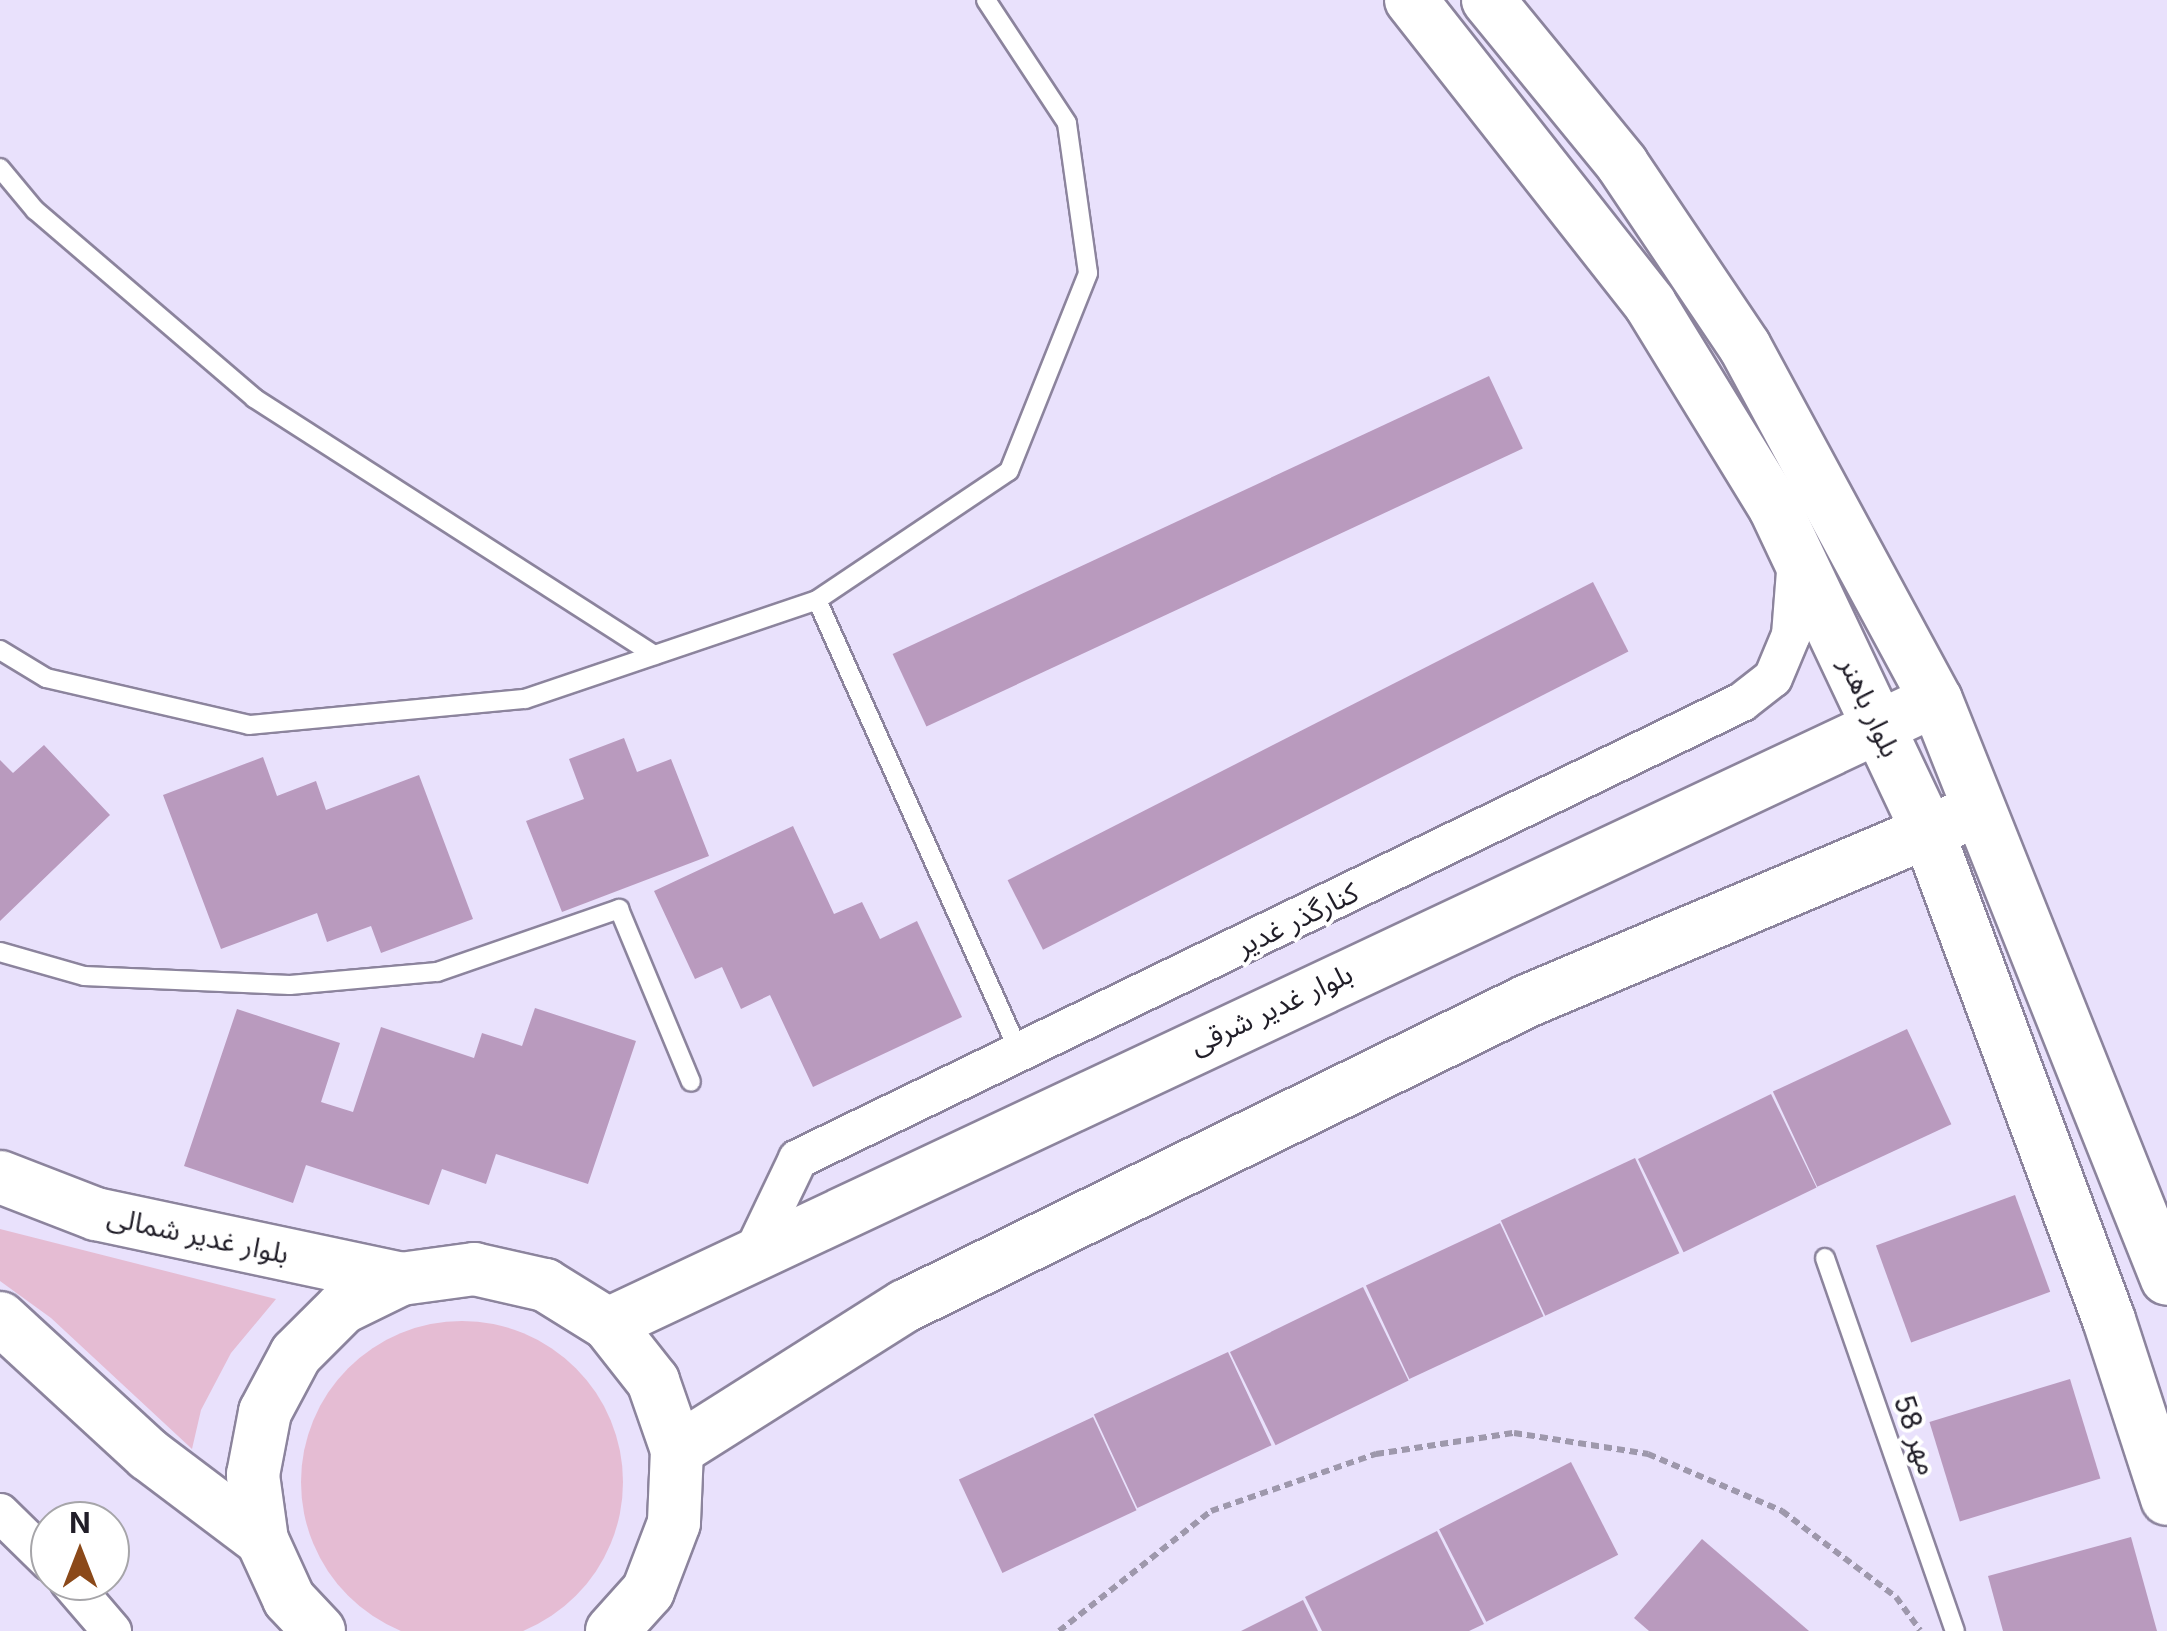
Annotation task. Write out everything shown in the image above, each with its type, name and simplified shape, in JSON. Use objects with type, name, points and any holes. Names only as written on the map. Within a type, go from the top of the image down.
[{"type":"main road","name":"بلوار باهنر","points":[[1411,0],[1650,304],[1798,556],[1928,832],[2109,1320],[2167,1499]]},
{"type":"main road","points":[[1488,0],[1622,164],[1744,347],[1936,700],[2167,1279]]},
{"type":"main road","name":"بلوار غدیر شرقی","points":[[608,1324],[1878,723],[1936,700]]},
{"type":"main road","points":[[676,1450],[905,1306],[1527,1001],[1981,808]]},
{"type":"main road","name":"بلوار غدیر شمالی","points":[[0,1177],[96,1214],[401,1279]]},
{"type":"main road","points":[[319,1631],[290,1599],[262,1540],[253,1475],[266,1412],[296,1354],[342,1308],[401,1279],[474,1270],[546,1285],[608,1324],[653,1381],[676,1450],[674,1523],[648,1591],[612,1631]]},
{"type":"main road","points":[[0,1318],[149,1455],[262,1540]]},
{"type":"street","name":"کنارگذر غدیر","points":[[752,1255],[798,1159],[1742,702],[1773,678],[1792,635],[1798,556]]},
{"type":"street","points":[[0,1513],[30,1542]]},
{"type":"street","points":[[86,1601],[112,1631]]},
{"type":"lane","points":[[0,650],[46,678],[249,724],[526,699],[817,600],[1010,470],[1088,273],[1067,123],[986,0]]},
{"type":"lane","points":[[0,168],[35,210],[254,398],[655,655]]},
{"type":"lane","points":[[817,600],[1020,1054]]},
{"type":"lane","points":[[0,952],[84,976],[290,985],[437,972],[618,909],[691,1082]]},
{"type":"lane","name":"مهر 58","points":[[1826,1258],[1955,1631]]},
{"type":"path","points":[[1059,1631],[1212,1512],[1376,1454],[1514,1433],[1648,1454],[1782,1512],[1896,1597],[1921,1631]]},
{"type":"shaded area","points":[[0,1229],[276,1299],[231,1353],[201,1410],[192,1449],[51,1318],[0,1281]]},
{"type":"shaded area","points":[[462,1321],[509,1328],[538,1340],[576,1368],[604,1406],[616,1435],[623,1482],[616,1529],[604,1558],[576,1596],[538,1624],[509,1636],[462,1643],[415,1636],[386,1624],[348,1596],[320,1558],[308,1529],[301,1482],[308,1435],[320,1406],[348,1368],[386,1340],[415,1328]]},
{"type":"building","points":[[1489,376],[1523,449],[926,727],[893,654]]},
{"type":"building","points":[[1593,582],[1628,651],[1043,950],[1008,880]]},
{"type":"building","points":[[624,738],[637,772],[671,759],[709,856],[562,912],[526,821],[584,799],[569,759]]},
{"type":"building","points":[[44,745],[110,815],[0,921],[0,760],[13,773]]},
{"type":"building","points":[[263,757],[277,796],[316,781],[326,810],[419,775],[473,919],[381,953],[371,926],[327,942],[317,913],[221,949],[163,795]]},
{"type":"building","points":[[793,826],[834,914],[862,902],[880,939],[917,921],[962,1017],[813,1087],[770,995],[741,1009],[722,967],[695,979],[654,891]]},
{"type":"building","points":[[535,1008],[636,1041],[588,1184],[496,1154],[486,1184],[442,1169],[429,1205],[306,1165],[293,1203],[184,1166],[237,1009],[340,1043],[321,1102],[353,1112],[381,1027],[474,1058],[482,1033],[522,1046]]},
{"type":"building","points":[[1907,1029],[1951,1124],[1817,1187],[1773,1092]]},
{"type":"building","points":[[1771,1094],[1817,1187],[1684,1252],[1638,1159]]},
{"type":"building","points":[[1635,1158],[1679,1253],[1545,1316],[1501,1221]]},
{"type":"building","points":[[2015,1195],[2050,1292],[1911,1342],[1876,1246]]},
{"type":"building","points":[[1500,1223],[1544,1316],[1409,1379],[1366,1286]]},
{"type":"building","points":[[1363,1287],[1409,1380],[1276,1445],[1230,1352]]},
{"type":"building","points":[[1228,1352],[1272,1445],[1137,1508],[1094,1415]]},
{"type":"building","points":[[2070,1379],[2100,1478],[1960,1521],[1929,1422]]},
{"type":"building","points":[[1093,1417],[1137,1510],[1002,1573],[959,1480]]},
{"type":"building","points":[[1571,1462],[1618,1555],[1486,1622],[1439,1529]]},
{"type":"building","points":[[1437,1531],[1484,1624],[1469,1631],[1322,1631],[1305,1597]]},
{"type":"building","points":[[2131,1537],[2157,1631],[2003,1631],[1988,1576]]},
{"type":"building","points":[[1702,1539],[1809,1631],[1649,1631],[1634,1618]]},
{"type":"building","points":[[1303,1600],[1318,1631],[1241,1631]]}]
